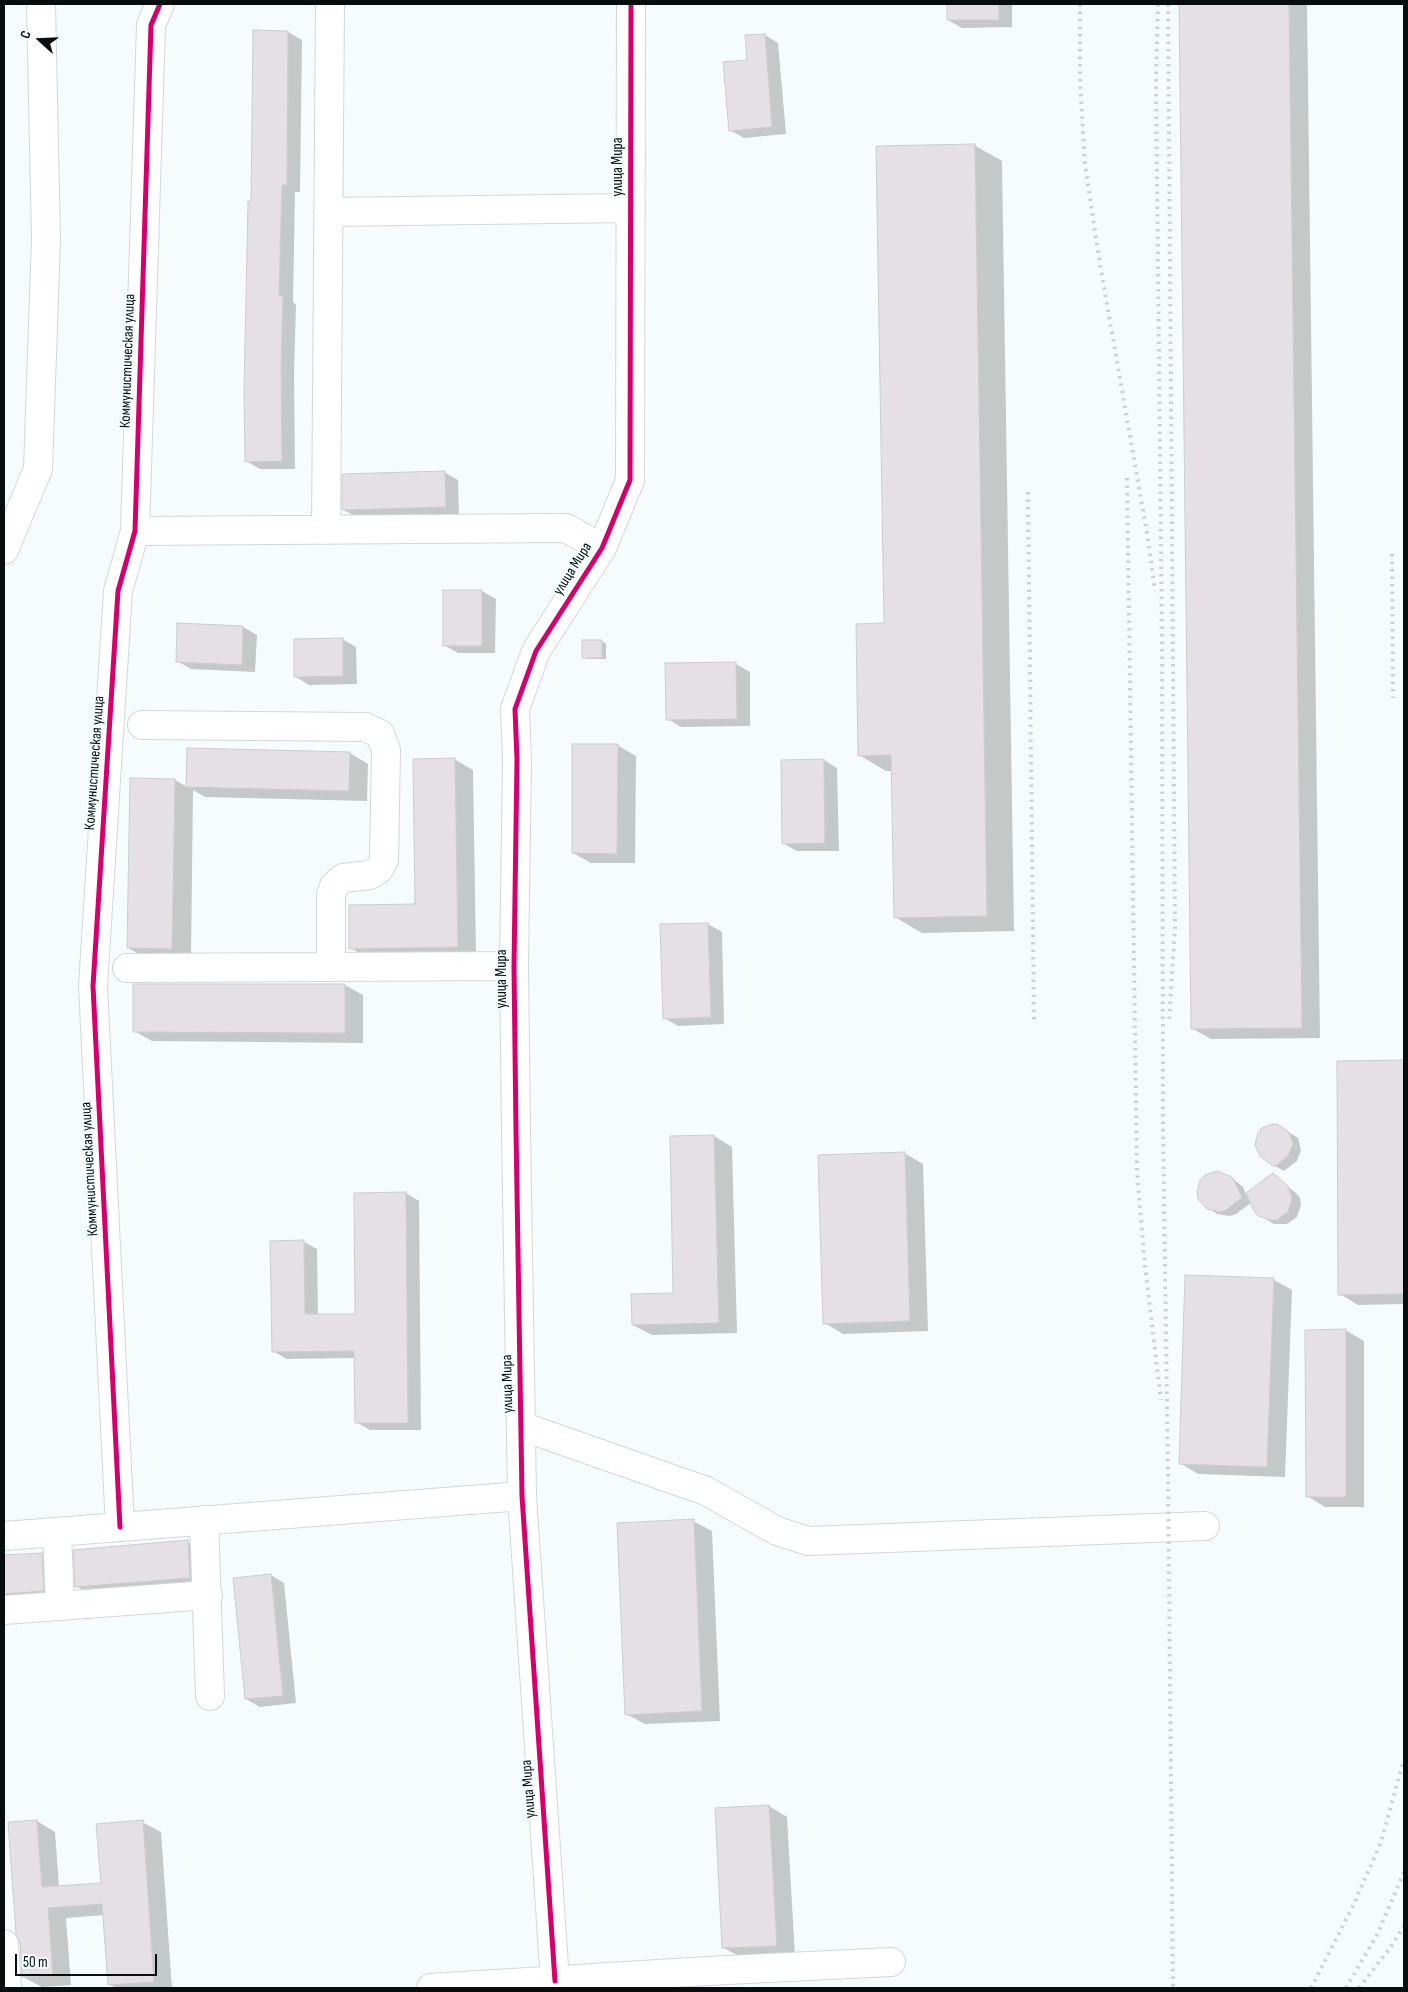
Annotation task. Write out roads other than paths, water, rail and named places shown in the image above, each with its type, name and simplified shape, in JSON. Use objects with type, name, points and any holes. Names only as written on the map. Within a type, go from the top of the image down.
[{"type":"street","points":[[4,550],[38,469],[46,239],[41,4]]},
{"type":"street","name":"Коммунистическая улица","points":[[120,1527],[93,986],[118,591],[135,532],[151,25],[160,4]]},
{"type":"street","points":[[326,530],[330,4]]},
{"type":"street","name":"улица Мира","points":[[555,1981],[522,1496],[514,966],[516,709],[536,651],[602,548],[630,480],[631,4]]},
{"type":"street","points":[[328,212],[631,208]]},
{"type":"street","points":[[135,532],[566,528],[602,548]]},
{"type":"street","points":[[142,725],[365,727],[380,734],[386,750],[384,860],[380,870],[370,875],[343,878],[334,886],[331,895],[330,967]]},
{"type":"street","points":[[127,968],[514,966]]},
{"type":"street","points":[[521,1426],[706,1491],[778,1531],[808,1541],[1205,1526]]},
{"type":"street","points":[[4,1536],[522,1496]]},
{"type":"street","points":[[204,1520],[210,1696]]},
{"type":"street","points":[[57,1532],[60,1606]]},
{"type":"street","points":[[4,1610],[208,1596]]},
{"type":"street","points":[[4,1944],[6,1977]]},
{"type":"street","points":[[431,1988],[555,1981],[707,1979],[891,1962]]},
{"type":"railway","points":[[1080,4],[1080,80],[1085,165],[1100,264],[1148,539],[1155,591]]},
{"type":"railway","points":[[1158,4],[1156,80],[1162,636],[1163,1125],[1173,1988]]},
{"type":"railway","points":[[1168,4],[1175,927],[1169,1023]]},
{"type":"railway","points":[[1127,478],[1137,1172],[1145,1266],[1161,1400]]},
{"type":"railway","points":[[1028,492],[1034,1024]]},
{"type":"railway","points":[[1392,554],[1393,698]]},
{"type":"railway","points":[[1311,1988],[1353,1906],[1381,1842],[1404,1759]]},
{"type":"railway","points":[[1346,1988],[1377,1935],[1404,1872]]},
{"type":"railway","points":[[1359,1988],[1390,1948],[1404,1926]]}]
